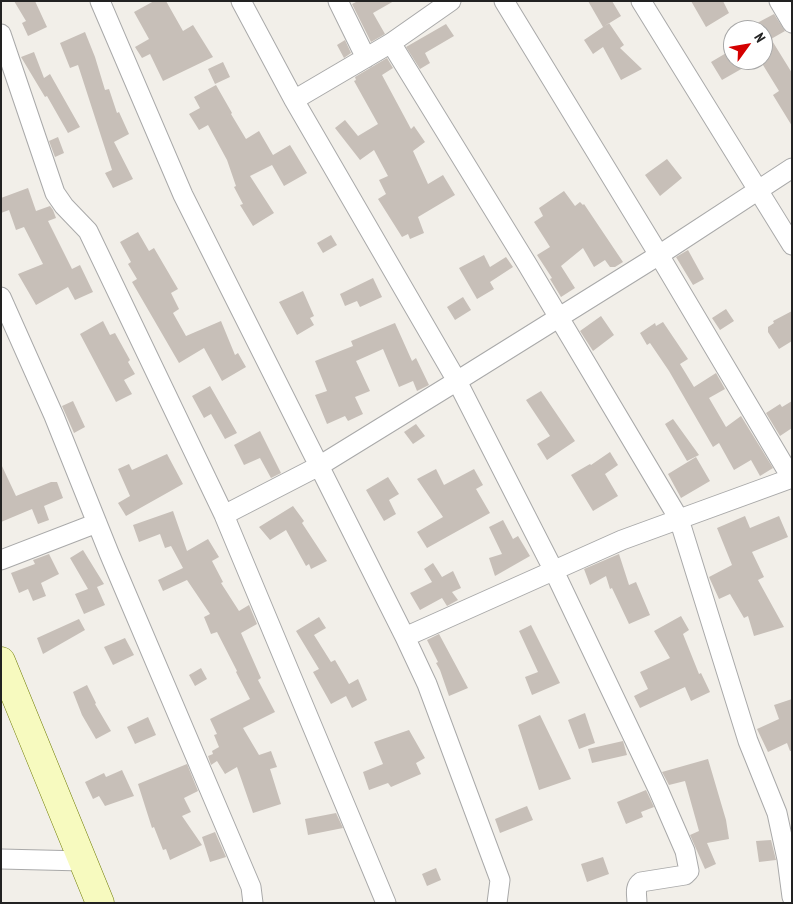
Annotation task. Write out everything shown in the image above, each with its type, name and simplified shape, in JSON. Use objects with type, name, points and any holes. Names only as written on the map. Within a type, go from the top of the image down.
[{"type":"street","points":[[100,1],[183,195],[427,684],[500,880],[497,903]]},
{"type":"street","points":[[240,1],[294,100],[457,381],[554,571],[658,789],[685,851],[689,872],[685,875],[642,882],[636,889],[637,903]]},
{"type":"street","points":[[338,1],[366,58]]},
{"type":"street","points":[[294,100],[391,43],[451,1]]},
{"type":"street","points":[[405,637],[622,540],[792,478],[504,1]]},
{"type":"street","points":[[641,1],[792,245]]},
{"type":"street","points":[[779,1],[792,23]]},
{"type":"street","points":[[1,34],[55,193],[64,206],[88,230],[224,515],[386,903]]},
{"type":"street","points":[[391,43],[559,317],[679,519],[748,740],[777,813],[787,859],[792,897]]},
{"type":"street","points":[[224,515],[319,466],[659,255],[792,168]]},
{"type":"street","points":[[1,297],[54,416],[97,523],[251,887],[254,903]]},
{"type":"street","points":[[1,560],[97,523]]},
{"type":"street","points":[[1,661],[100,903]]},
{"type":"street","points":[[1,859],[83,861]]},
{"type":"building","points":[[14,1],[35,1],[47,27],[28,36],[22,23],[26,21]]},
{"type":"building","points":[[154,1],[166,1],[183,31],[193,25],[213,57],[163,81],[150,54],[142,58],[135,47],[149,39],[134,12]]},
{"type":"building","points":[[358,1],[394,1],[373,13],[385,34],[371,42],[352,4]]},
{"type":"building","points":[[588,1],[612,1],[621,16],[603,27]]},
{"type":"building","points":[[691,1],[723,1],[729,13],[706,27]]},
{"type":"building","points":[[774,14],[785,31],[773,38],[773,20],[763,20]]},
{"type":"building","points":[[609,23],[624,45],[620,48],[642,69],[621,80],[603,47],[593,54],[584,40]]},
{"type":"building","points":[[446,24],[454,36],[425,53],[430,63],[420,69],[406,47]]},
{"type":"building","points":[[85,32],[105,90],[109,89],[117,113],[119,112],[129,134],[114,142],[133,179],[113,188],[105,173],[112,170],[78,65],[70,68],[60,43]]},
{"type":"building","points":[[345,40],[351,53],[344,58],[337,45]]},
{"type":"building","points":[[773,42],[792,73],[792,126],[773,95],[779,91],[766,70],[773,70]]},
{"type":"building","points":[[34,52],[44,78],[50,74],[80,127],[68,133],[47,96],[45,97],[21,57]]},
{"type":"building","points":[[723,55],[723,70],[740,70],[722,80],[711,62]]},
{"type":"building","points":[[387,58],[393,68],[382,75],[411,129],[414,126],[425,142],[413,151],[428,184],[443,175],[455,195],[418,217],[424,233],[410,239],[408,234],[402,237],[378,199],[386,194],[379,180],[388,176],[374,150],[360,160],[335,128],[345,120],[358,136],[378,124],[354,81],[356,80],[355,77]]},
{"type":"building","points":[[223,62],[230,77],[215,84],[208,69]]},
{"type":"building","points":[[216,85],[246,139],[259,131],[273,155],[290,145],[307,173],[284,186],[272,165],[250,176],[274,213],[253,226],[240,205],[243,204],[234,187],[236,186],[227,160],[208,125],[199,130],[189,114],[200,108],[194,97]]},
{"type":"building","points":[[58,137],[64,153],[55,157],[49,141]]},
{"type":"building","points":[[667,159],[682,178],[660,196],[645,175]]},
{"type":"building","points":[[28,188],[36,211],[50,206],[53,210],[56,218],[48,221],[72,269],[80,265],[93,292],[75,300],[68,287],[36,305],[18,274],[43,264],[24,227],[16,230],[9,210],[1,213],[1,198]]},
{"type":"building","points":[[564,191],[575,206],[580,202],[584,204],[623,262],[615,267],[610,267],[605,260],[594,267],[583,248],[561,266],[575,288],[561,297],[550,279],[552,278],[537,255],[550,247],[534,222],[543,216],[539,208]]},
{"type":"building","points":[[138,232],[149,251],[154,248],[178,289],[171,293],[179,309],[173,313],[186,336],[221,321],[235,355],[238,353],[246,367],[222,381],[204,348],[179,363],[132,282],[137,279],[128,264],[131,262],[120,242]]},
{"type":"building","points":[[331,235],[337,245],[323,253],[317,243]]},
{"type":"building","points":[[688,250],[704,279],[693,285],[676,257]]},
{"type":"building","points":[[484,255],[490,267],[506,257],[513,267],[490,282],[494,289],[477,299],[459,268]]},
{"type":"building","points":[[373,278],[382,297],[360,307],[357,301],[345,306],[340,294]]},
{"type":"building","points":[[303,291],[314,316],[310,318],[314,325],[297,335],[279,302]]},
{"type":"building","points":[[463,297],[471,310],[455,320],[447,307]]},
{"type":"building","points":[[726,309],[734,321],[720,330],[712,318]]},
{"type":"building","points":[[792,311],[792,341],[779,349],[768,332],[768,327],[774,323],[773,321]]},
{"type":"building","points":[[601,316],[614,335],[593,351],[580,331]]},
{"type":"building","points":[[103,321],[110,335],[115,333],[130,360],[128,362],[135,374],[124,380],[132,394],[116,402],[80,334]]},
{"type":"building","points":[[663,322],[688,359],[680,364],[694,387],[716,373],[725,389],[709,398],[726,427],[741,416],[773,468],[760,476],[751,460],[734,470],[719,443],[713,447],[669,371],[650,343],[647,345],[640,333],[655,323],[656,326]]},
{"type":"building","points":[[395,323],[412,361],[416,358],[429,385],[417,391],[413,381],[399,387],[383,349],[356,361],[370,391],[355,397],[363,414],[348,421],[345,416],[327,424],[315,395],[327,391],[315,361],[353,346],[351,341]]},
{"type":"building","points":[[210,386],[237,433],[225,439],[211,414],[204,418],[192,396]]},
{"type":"building","points":[[541,391],[575,441],[547,460],[537,444],[550,436],[526,400]]},
{"type":"building","points":[[73,401],[85,427],[74,433],[62,406]]},
{"type":"building","points":[[792,401],[792,428],[780,436],[766,413],[780,404],[782,407]]},
{"type":"building","points":[[673,419],[699,455],[687,461],[665,424]]},
{"type":"building","points":[[416,424],[425,436],[413,444],[404,432]]},
{"type":"building","points":[[260,431],[281,473],[271,478],[260,458],[244,465],[234,445]]},
{"type":"building","points":[[610,452],[618,465],[605,474],[618,496],[593,511],[571,475],[591,465]]},
{"type":"building","points":[[167,454],[183,484],[126,516],[118,503],[130,496],[118,469],[129,464],[132,470]]},
{"type":"building","points":[[696,457],[710,481],[681,498],[668,474]]},
{"type":"building","points":[[1,464],[16,496],[51,482],[57,482],[63,498],[44,506],[49,520],[38,524],[32,509],[1,522]]},
{"type":"building","points":[[436,469],[444,485],[474,469],[483,485],[476,489],[490,513],[427,548],[417,532],[443,517],[417,479]]},
{"type":"building","points":[[388,477],[399,494],[389,500],[396,514],[384,521],[366,490]]},
{"type":"building","points":[[293,506],[327,561],[311,569],[309,564],[306,566],[286,530],[270,540],[259,527]]},
{"type":"building","points":[[173,511],[187,551],[208,539],[219,557],[212,561],[223,582],[221,583],[239,611],[249,605],[257,624],[241,633],[261,678],[258,680],[275,712],[243,728],[259,755],[271,751],[277,767],[270,769],[281,804],[253,813],[237,767],[225,774],[217,761],[211,765],[208,756],[213,754],[212,751],[219,747],[214,735],[217,734],[210,719],[250,699],[217,632],[211,634],[204,617],[210,614],[187,580],[163,591],[158,580],[183,568],[171,546],[165,548],[160,534],[139,542],[133,525]]},
{"type":"building","points":[[745,516],[750,528],[779,516],[788,537],[752,552],[764,577],[758,580],[784,627],[754,636],[748,616],[744,618],[730,594],[719,599],[709,577],[732,565],[717,528]]},
{"type":"building","points":[[503,520],[513,539],[518,536],[530,556],[495,576],[489,558],[502,554],[489,527]]},
{"type":"building","points":[[83,550],[104,584],[97,587],[105,605],[84,614],[75,594],[88,589],[70,558]]},
{"type":"building","points":[[49,554],[59,574],[41,583],[46,596],[33,601],[28,589],[19,593],[11,573],[35,564],[33,560]]},
{"type":"building","points":[[619,554],[629,585],[636,582],[650,615],[629,624],[612,588],[610,589],[606,576],[590,585],[584,569]]},
{"type":"building","points":[[433,563],[442,577],[453,571],[461,588],[452,592],[458,600],[447,606],[442,598],[420,610],[410,593],[432,582],[424,569]]},
{"type":"building","points":[[681,616],[689,630],[683,634],[699,674],[701,673],[710,692],[691,701],[685,687],[640,708],[634,696],[648,689],[640,672],[670,658],[654,631]]},
{"type":"building","points":[[319,617],[326,628],[314,635],[331,662],[335,660],[349,684],[358,679],[367,700],[352,708],[346,696],[331,704],[313,672],[319,669],[296,631]]},
{"type":"building","points":[[79,619],[85,630],[43,654],[37,638]]},
{"type":"building","points":[[531,625],[560,683],[532,695],[525,677],[538,672],[519,631]]},
{"type":"building","points":[[439,634],[468,688],[449,696],[436,663],[438,662],[427,640]]},
{"type":"building","points":[[125,638],[134,655],[113,665],[104,647]]},
{"type":"building","points":[[201,668],[207,679],[195,686],[189,675]]},
{"type":"building","points":[[87,685],[95,704],[111,731],[96,739],[82,715],[73,692]]},
{"type":"building","points":[[792,699],[792,751],[790,751],[787,743],[768,752],[757,729],[779,719],[774,705]]},
{"type":"building","points":[[585,713],[595,743],[579,749],[568,720]]},
{"type":"building","points":[[540,715],[571,779],[539,790],[518,725]]},
{"type":"building","points":[[148,717],[156,735],[135,744],[127,727]]},
{"type":"building","points":[[409,730],[425,758],[416,763],[421,774],[391,787],[388,783],[369,790],[363,772],[383,764],[374,742]]},
{"type":"building","points":[[623,741],[627,755],[592,763],[588,749]]},
{"type":"building","points":[[708,759],[726,820],[729,839],[707,843],[716,864],[705,869],[690,835],[699,831],[685,781],[669,785],[662,772]]},
{"type":"building","points":[[187,764],[198,791],[184,798],[191,812],[182,816],[202,845],[170,860],[166,849],[163,850],[154,827],[152,828],[138,784]]},
{"type":"building","points":[[122,770],[134,796],[105,806],[99,796],[93,799],[85,782],[104,773],[106,777]]},
{"type":"building","points":[[646,790],[654,807],[641,812],[643,817],[626,824],[617,802]]},
{"type":"building","points":[[527,806],[533,820],[500,833],[495,819]]},
{"type":"building","points":[[336,813],[343,828],[308,835],[305,819]]},
{"type":"building","points":[[215,832],[226,857],[210,862],[202,837]]},
{"type":"building","points":[[771,840],[776,860],[759,862],[756,841]]},
{"type":"building","points":[[603,857],[609,874],[587,882],[581,864]]},
{"type":"building","points":[[436,868],[441,880],[427,886],[422,874]]}]
